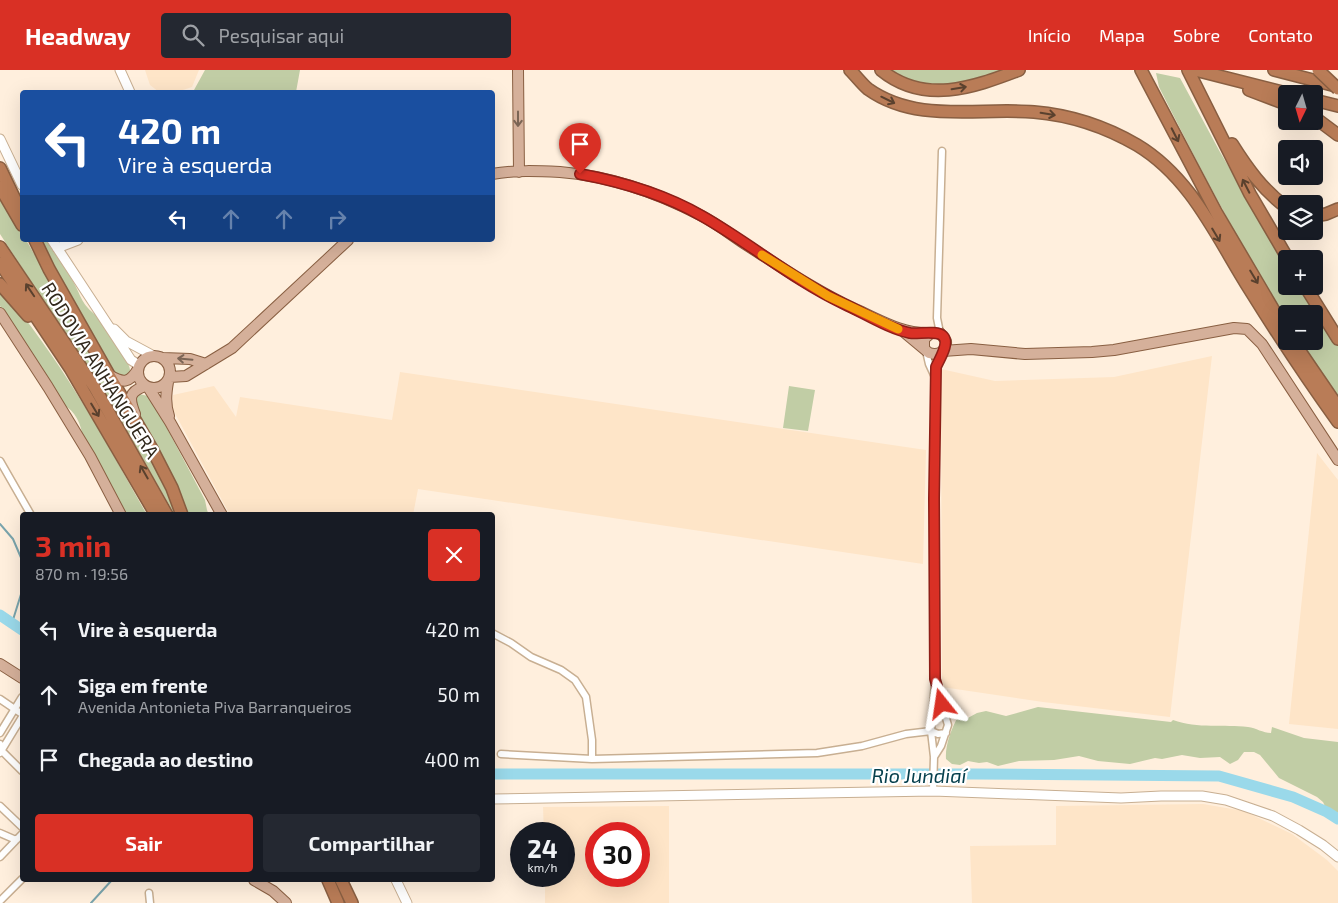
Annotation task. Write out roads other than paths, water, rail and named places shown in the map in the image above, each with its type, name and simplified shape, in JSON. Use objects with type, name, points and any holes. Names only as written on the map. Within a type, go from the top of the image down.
[{"type":"highway","points":[[850,70],[867,88],[900,105],[934,111],[1014,111],[1061,116],[1085,121],[1139,146],[1172,172],[1191,193],[1259,305],[1338,422]]},
{"type":"highway","points":[[880,70],[901,83],[934,91],[971,86],[1019,70]]},
{"type":"highway","points":[[1142,70],[1216,212],[1278,317]]},
{"type":"highway","points":[[1188,70],[1250,194],[1283,250]]},
{"type":"highway","points":[[1195,70],[1278,91]]},
{"type":"highway","points":[[1274,70],[1338,88]]},
{"type":"highway","points":[[1318,70],[1338,88]]},
{"type":"highway","points":[[1208,73],[1278,101]]},
{"type":"highway","points":[[1323,102],[1338,106]]},
{"type":"highway","points":[[1211,117],[1230,140],[1246,166],[1278,201]]},
{"type":"highway","points":[[1323,123],[1338,134]]},
{"type":"highway","points":[[0,168],[20,210]]},
{"type":"highway","points":[[0,187],[20,222]]},
{"type":"highway","points":[[1323,214],[1338,209]]},
{"type":"highway","points":[[35,242],[140,427],[164,472],[181,512]]},
{"type":"highway","name":"RODOVIA ANHANGUERA","points":[[0,247],[95,388],[165,512]]},
{"type":"highway","name":"RODOVIA ANHANGUERA","points":[[0,263],[70,368],[154,512]]},
{"type":"highway","points":[[0,284],[70,368]]},
{"type":"highway","points":[[1311,295],[1338,339]]},
{"type":"highway","points":[[1299,350],[1338,407]]},
{"type":"highway","points":[[329,882],[338,903]]},
{"type":"highway","points":[[342,882],[352,903]]},
{"type":"main road","points":[[518,70],[519,172]]},
{"type":"main road","points":[[495,174],[541,171],[596,177],[644,189],[702,216],[828,296],[902,331],[934,354],[971,349],[1025,354],[1092,352],[1114,350],[1234,328],[1247,329],[1262,344],[1338,460]]},
{"type":"main road","points":[[140,427],[133,410],[131,398],[134,390],[146,386],[159,388],[169,380],[186,376],[232,348],[346,242]]},
{"type":"main road","points":[[0,313],[90,456],[120,512]]},
{"type":"main road","points":[[902,331],[918,334],[935,333],[971,349]]},
{"type":"main road","points":[[925,349],[924,339],[935,333]]},
{"type":"main road","points":[[935,333],[946,341],[942,352]]},
{"type":"main road","points":[[109,375],[119,381],[125,381],[134,376],[147,357],[152,356],[190,359],[206,364]]},
{"type":"main road","points":[[163,358],[170,366],[166,399],[170,422]]},
{"type":"main road","points":[[139,367],[140,380],[170,422],[220,512]]},
{"type":"main road","points":[[0,664],[20,677]]},
{"type":"main road","points":[[257,882],[286,903]]},
{"type":"main road","points":[[273,892],[278,903]]},
{"type":"street","points":[[120,70],[129,90]]},
{"type":"street","points":[[0,139],[20,182]]},
{"type":"street","points":[[935,333],[942,151]]},
{"type":"street","points":[[55,244],[114,336],[131,360],[139,367]]},
{"type":"street","points":[[110,327],[126,341],[152,356]]},
{"type":"street","points":[[925,349],[936,381]]},
{"type":"street","points":[[934,787],[931,731],[935,683],[936,367],[942,352]]},
{"type":"street","points":[[0,461],[29,512]]},
{"type":"street","points":[[495,635],[531,657],[561,670],[575,680],[586,697],[592,740],[592,760]]},
{"type":"street","points":[[934,759],[948,724],[935,683]]},
{"type":"street","points":[[0,699],[20,713]]},
{"type":"street","points":[[0,733],[20,700]]},
{"type":"street","points":[[932,717],[936,715],[947,718]]},
{"type":"street","points":[[20,718],[0,750],[20,769]]},
{"type":"street","points":[[501,754],[592,760],[817,753],[862,746],[906,734],[931,731],[938,734],[946,733]]},
{"type":"street","points":[[495,799],[934,787],[1121,798],[1161,796],[1215,797],[1273,816],[1307,835],[1338,857]]},
{"type":"street","points":[[0,806],[20,825]]},
{"type":"street","points":[[0,833],[16,840]]},
{"type":"street","points":[[0,857],[20,836]]},
{"type":"street","points":[[0,901],[20,881]]},
{"type":"street","points":[[397,882],[407,903]]},
{"type":"street","points":[[150,893],[150,903]]},
{"type":"waterway","points":[[0,524],[13,539],[20,555]]},
{"type":"waterway","points":[[12,623],[20,597]]},
{"type":"waterway","name":"Rio Jundiaí","points":[[0,615],[20,629]]},
{"type":"waterway","name":"Rio Jundiaí","points":[[495,774],[1219,776],[1293,797],[1338,819]]},
{"type":"waterway","points":[[91,903],[110,882]]}]
